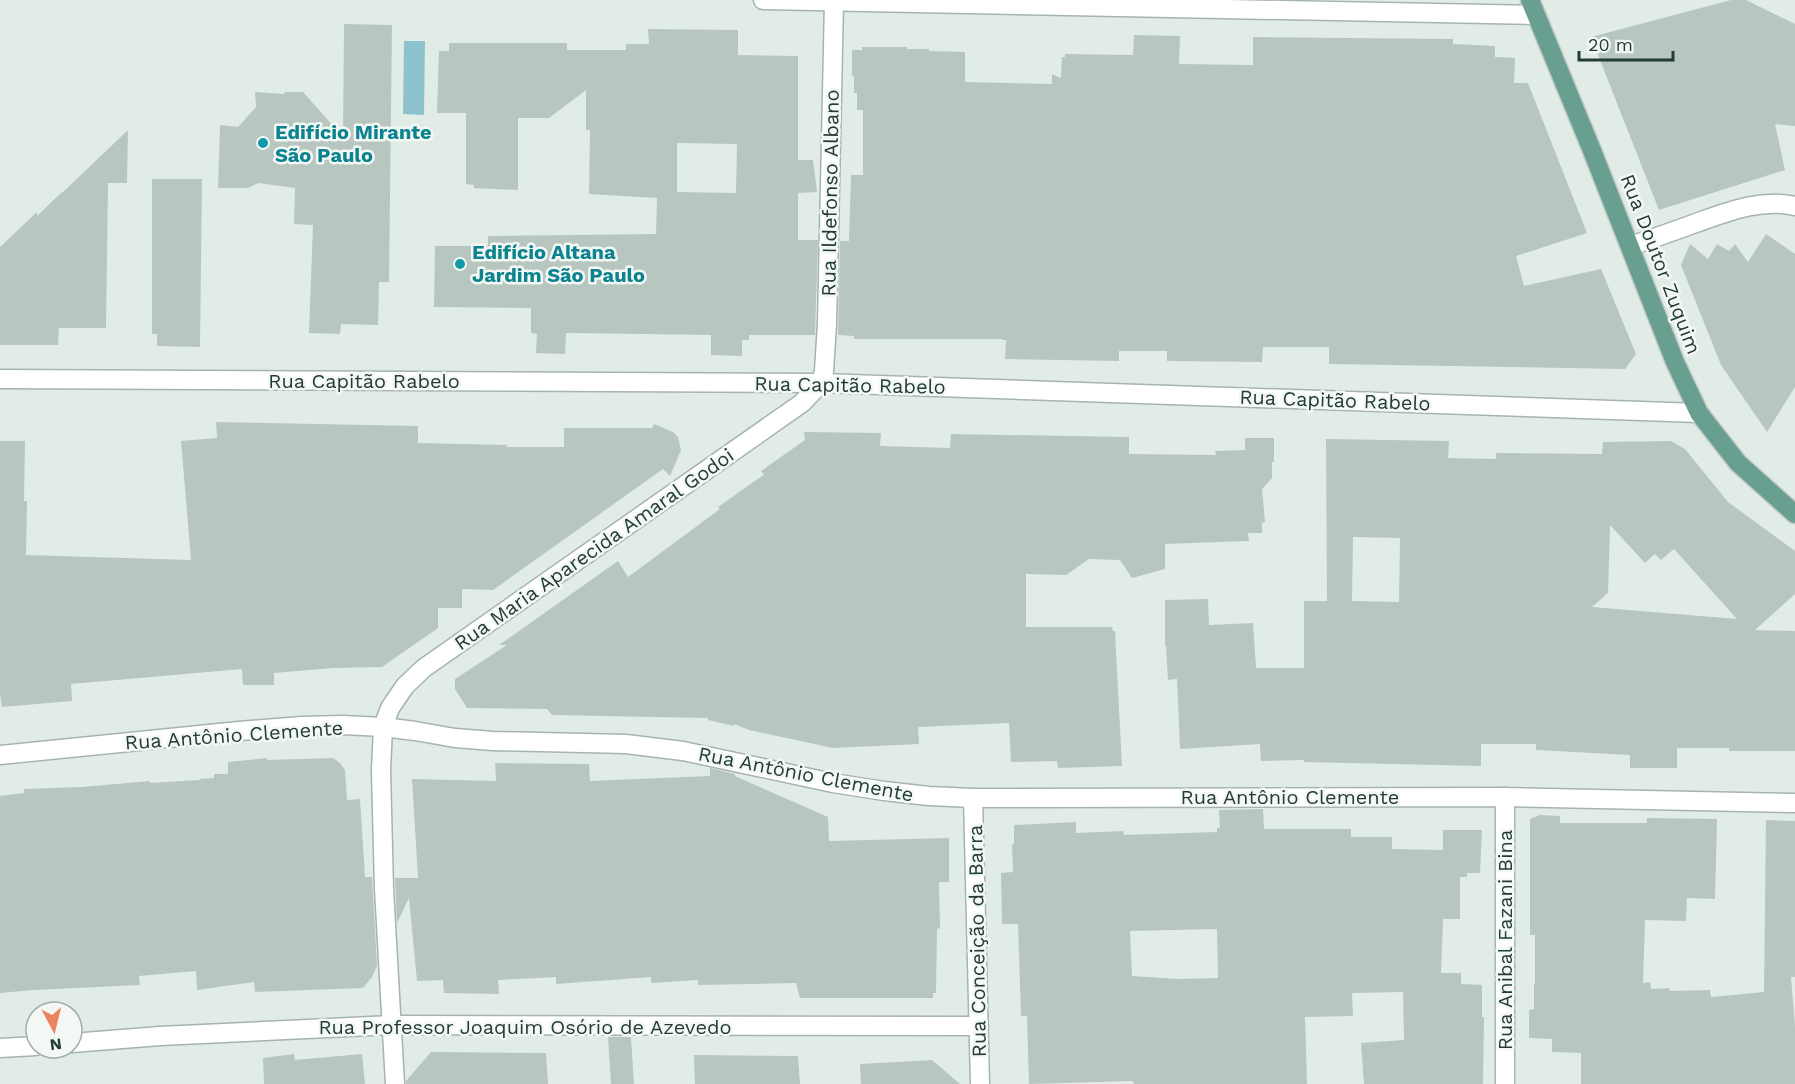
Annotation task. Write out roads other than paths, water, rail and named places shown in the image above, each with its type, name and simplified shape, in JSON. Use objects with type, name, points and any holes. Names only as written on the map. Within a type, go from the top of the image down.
[{"type":"main road","name":"Rua Doutor Zuquim","points":[[1533,7],[1675,362],[1699,413],[1738,463],[1795,514]]},
{"type":"street","points":[[763,0],[1533,7]]},
{"type":"street","name":"Rua Ildefonso Albano","points":[[821,383],[827,324],[834,2]]},
{"type":"street","points":[[1630,246],[1760,204],[1785,203],[1795,206]]},
{"type":"street","name":"Rua Capitão Rabelo","points":[[0,380],[821,383],[1699,413]]},
{"type":"street","name":"Rua Maria Aparecida Amaral Godoi","points":[[383,727],[390,708],[405,686],[424,668],[802,403],[821,383]]},
{"type":"street","name":"Rua Antônio Clemente","points":[[0,755],[302,726],[343,725],[383,727],[455,738],[493,741],[637,745],[683,751],[833,783],[929,796],[973,798],[1505,797],[1795,803]]},
{"type":"street","points":[[383,727],[381,770],[395,1084]]},
{"type":"street","name":"Rua Anibal Fazani Bina","points":[[1504,1084],[1505,797]]},
{"type":"street","name":"Rua Conceição da Barra","points":[[973,798],[980,1084]]},
{"type":"street","name":"Rua Professor Joaquim Osório de Azevedo","points":[[84,1042],[392,1025],[979,1026]]},
{"type":"street","points":[[0,1048],[24,1047]]},
{"type":"water","points":[[404,41],[425,41],[424,115],[403,114]]},
{"type":"place","name":"Edifício Mirante São Paulo","points":[[263,143]]},
{"type":"place","name":"Edifício Altana Jardim São Paulo","points":[[460,264]]}]
